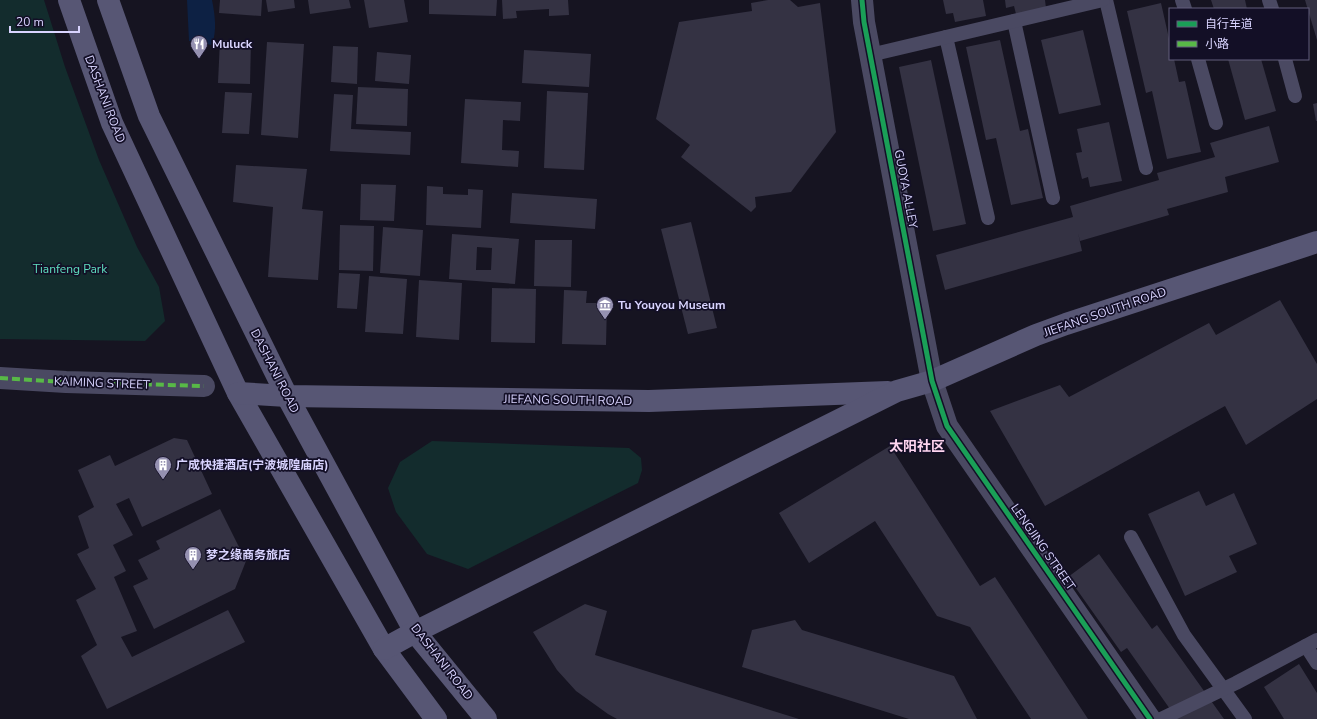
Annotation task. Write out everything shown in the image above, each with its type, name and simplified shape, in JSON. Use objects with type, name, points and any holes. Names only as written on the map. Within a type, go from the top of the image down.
[{"type":"main road","name":"DASHANI ROAD","points":[[69,0],[112,124],[238,394],[384,649],[436,719]]},
{"type":"main road","name":"DASHANI ROAD","points":[[108,0],[149,116],[287,396],[415,632],[486,719]]},
{"type":"main road","name":"JIEFANG SOUTH ROAD","points":[[384,649],[415,632],[897,392],[932,381],[1036,335],[1066,324],[1317,242]]},
{"type":"main road","name":"JIEFANG SOUTH ROAD","points":[[238,394],[649,401],[897,392]]},
{"type":"street","name":"GUOYA ALLEY","points":[[862,0],[870,56],[932,381]]},
{"type":"street","name":"KAIMING STREET","points":[[0,378],[66,382],[204,386]]},
{"type":"street","name":"LENGJING STREET","points":[[932,381],[947,426],[1150,719]]},
{"type":"lane","points":[[870,56],[1014,21],[1058,5],[1104,0],[1146,168]]},
{"type":"lane","points":[[1014,21],[1053,198]]},
{"type":"lane","points":[[946,37],[988,218]]},
{"type":"lane","points":[[1198,60],[1216,123]]},
{"type":"lane","points":[[1285,60],[1295,96]]},
{"type":"lane","points":[[1130,537],[1184,635],[1245,719]]},
{"type":"lane","points":[[1161,719],[1312,643],[1317,663]]},
{"type":"green space","name":"Tianfeng Park","points":[[0,0],[44,0],[65,67],[99,160],[137,247],[159,287],[165,321],[145,341],[0,339]]},
{"type":"green space","points":[[432,441],[629,448],[641,458],[642,470],[638,483],[468,569],[427,554],[396,512],[388,488],[400,462]]},
{"type":"water","points":[[187,0],[212,0],[215,34],[212,45],[189,41]]},
{"type":"building","points":[[220,0],[262,0],[261,16],[219,13]]},
{"type":"building","points":[[266,0],[294,0],[295,8],[268,12]]},
{"type":"building","points":[[308,0],[349,0],[351,8],[310,14]]},
{"type":"building","points":[[364,0],[404,0],[408,22],[369,28]]},
{"type":"building","points":[[429,0],[497,0],[496,16],[429,14]]},
{"type":"building","points":[[502,0],[568,0],[569,15],[549,16],[549,9],[516,11],[517,18],[503,19]]},
{"type":"building","points":[[768,0],[790,0],[798,7],[820,3],[836,132],[791,192],[755,197],[756,207],[751,212],[681,157],[690,145],[656,119],[679,22],[752,11],[751,3]]},
{"type":"building","points":[[943,0],[983,0],[986,16],[955,22],[953,13],[946,14]]},
{"type":"building","points":[[1005,0],[1045,0],[1046,8],[1016,14],[1014,6],[1006,8]]},
{"type":"building","points":[[1211,0],[1245,0],[1247,8],[1214,8]]},
{"type":"building","points":[[1305,0],[1317,0],[1317,40],[1309,13],[1309,8],[1307,8]]},
{"type":"building","points":[[1161,3],[1169,39],[1169,60],[1174,60],[1179,82],[1185,81],[1201,152],[1167,159],[1152,91],[1146,93],[1127,11]]},
{"type":"building","points":[[1083,30],[1101,105],[1059,114],[1041,40]]},
{"type":"building","points":[[220,40],[251,41],[250,84],[218,83]]},
{"type":"building","points":[[1000,40],[1020,131],[1028,129],[1043,198],[1011,205],[996,138],[986,140],[966,47]]},
{"type":"building","points":[[267,42],[304,44],[298,138],[261,135]]},
{"type":"building","points":[[333,46],[358,47],[357,84],[331,82]]},
{"type":"building","points":[[524,50],[591,54],[589,87],[522,83]]},
{"type":"building","points":[[377,52],[411,55],[409,84],[375,81]]},
{"type":"building","points":[[931,60],[966,224],[933,231],[899,67]]},
{"type":"building","points":[[1228,60],[1261,60],[1276,111],[1245,120]]},
{"type":"building","points":[[358,87],[408,89],[407,126],[356,124]]},
{"type":"building","points":[[547,91],[588,93],[584,170],[544,168]]},
{"type":"building","points":[[225,92],[252,93],[249,134],[222,133]]},
{"type":"building","points":[[334,94],[353,95],[351,129],[411,132],[410,155],[330,151]]},
{"type":"building","points":[[465,99],[521,102],[520,121],[503,120],[502,150],[519,151],[518,167],[461,163]]},
{"type":"building","points":[[1317,103],[1317,121],[1316,121],[1313,104]]},
{"type":"building","points":[[1109,122],[1122,181],[1090,187],[1088,177],[1082,179],[1076,153],[1082,152],[1077,129]]},
{"type":"building","points":[[1269,126],[1279,162],[1225,177],[1228,192],[1167,209],[1169,215],[1080,241],[1078,233],[1082,251],[945,290],[936,255],[1073,217],[1070,206],[1159,180],[1157,173],[1215,157],[1210,143]]},
{"type":"building","points":[[236,165],[307,169],[302,209],[323,211],[318,280],[268,277],[273,207],[233,202]]},
{"type":"building","points":[[361,184],[396,185],[394,221],[360,220]]},
{"type":"building","points":[[427,186],[443,187],[443,194],[468,195],[468,189],[483,190],[481,228],[426,225]]},
{"type":"building","points":[[512,193],[597,199],[595,229],[510,223]]},
{"type":"building","points":[[691,222],[717,328],[688,334],[661,229]]},
{"type":"building","points":[[340,225],[374,226],[373,271],[339,270]]},
{"type":"building","points":[[383,227],[423,230],[420,276],[380,273]]},
{"type":"building","points":[[452,234],[519,239],[515,284],[449,279]],"holes":[[[477,247],[492,248],[491,270],[476,270]]]},
{"type":"building","points":[[535,240],[572,240],[571,287],[534,286]]},
{"type":"building","points":[[339,273],[360,274],[357,309],[337,308]]},
{"type":"building","points":[[369,276],[407,279],[403,334],[365,332]]},
{"type":"building","points":[[419,280],[462,283],[459,340],[416,337]]},
{"type":"building","points":[[492,288],[536,289],[535,343],[491,342]]},
{"type":"building","points":[[564,290],[587,291],[586,303],[607,303],[606,345],[562,344]]},
{"type":"building","points":[[1280,300],[1317,364],[1317,399],[1246,445],[1225,406],[1045,506],[990,411],[1060,385],[1069,397],[1209,323],[1216,335]]},
{"type":"building","points":[[174,438],[187,440],[212,494],[142,527],[129,498],[116,504],[133,535],[113,545],[126,571],[114,577],[137,631],[121,637],[132,657],[228,610],[245,642],[107,709],[81,656],[97,645],[76,600],[96,589],[77,554],[89,548],[78,516],[94,507],[78,470],[110,455],[115,466]]},
{"type":"building","points":[[890,446],[980,586],[995,577],[1088,719],[1031,719],[970,627],[937,616],[875,521],[809,563],[779,513]]},
{"type":"building","points":[[1199,491],[1206,506],[1234,493],[1257,544],[1229,556],[1237,572],[1185,596],[1148,514]]},
{"type":"building","name":"梦之缘商务旅店","points":[[220,509],[246,561],[235,589],[154,629],[133,586],[148,579],[138,560],[160,549],[156,541]]},
{"type":"building","points":[[1099,554],[1152,629],[1157,625],[1224,719],[1177,719],[1127,648],[1121,652],[1068,577]]},
{"type":"building","points":[[585,604],[607,611],[595,655],[799,719],[617,719],[576,691],[557,670],[533,632]]},
{"type":"building","points":[[795,620],[802,630],[954,676],[977,719],[909,719],[742,667],[752,630]]},
{"type":"building","points":[[1299,664],[1317,693],[1317,719],[1284,719],[1264,687]]},
{"type":"marked path","points":[[0,378],[66,382],[204,386]]},
{"type":"cycle path","points":[[862,0],[864,22],[932,381],[947,426],[1150,719]]},
{"type":"place","name":"Muluck","points":[[199,59]]},
{"type":"place","name":"Tu Youyou Museum","points":[[605,320]]},
{"type":"place","name":"广成快捷酒店(宁波城隍庙店)","points":[[163,480]]},
{"type":"place","name":"梦之缘商务旅店","points":[[193,570]]},
{"type":"district","name":"太阳社区","points":[[917,446]]}]
